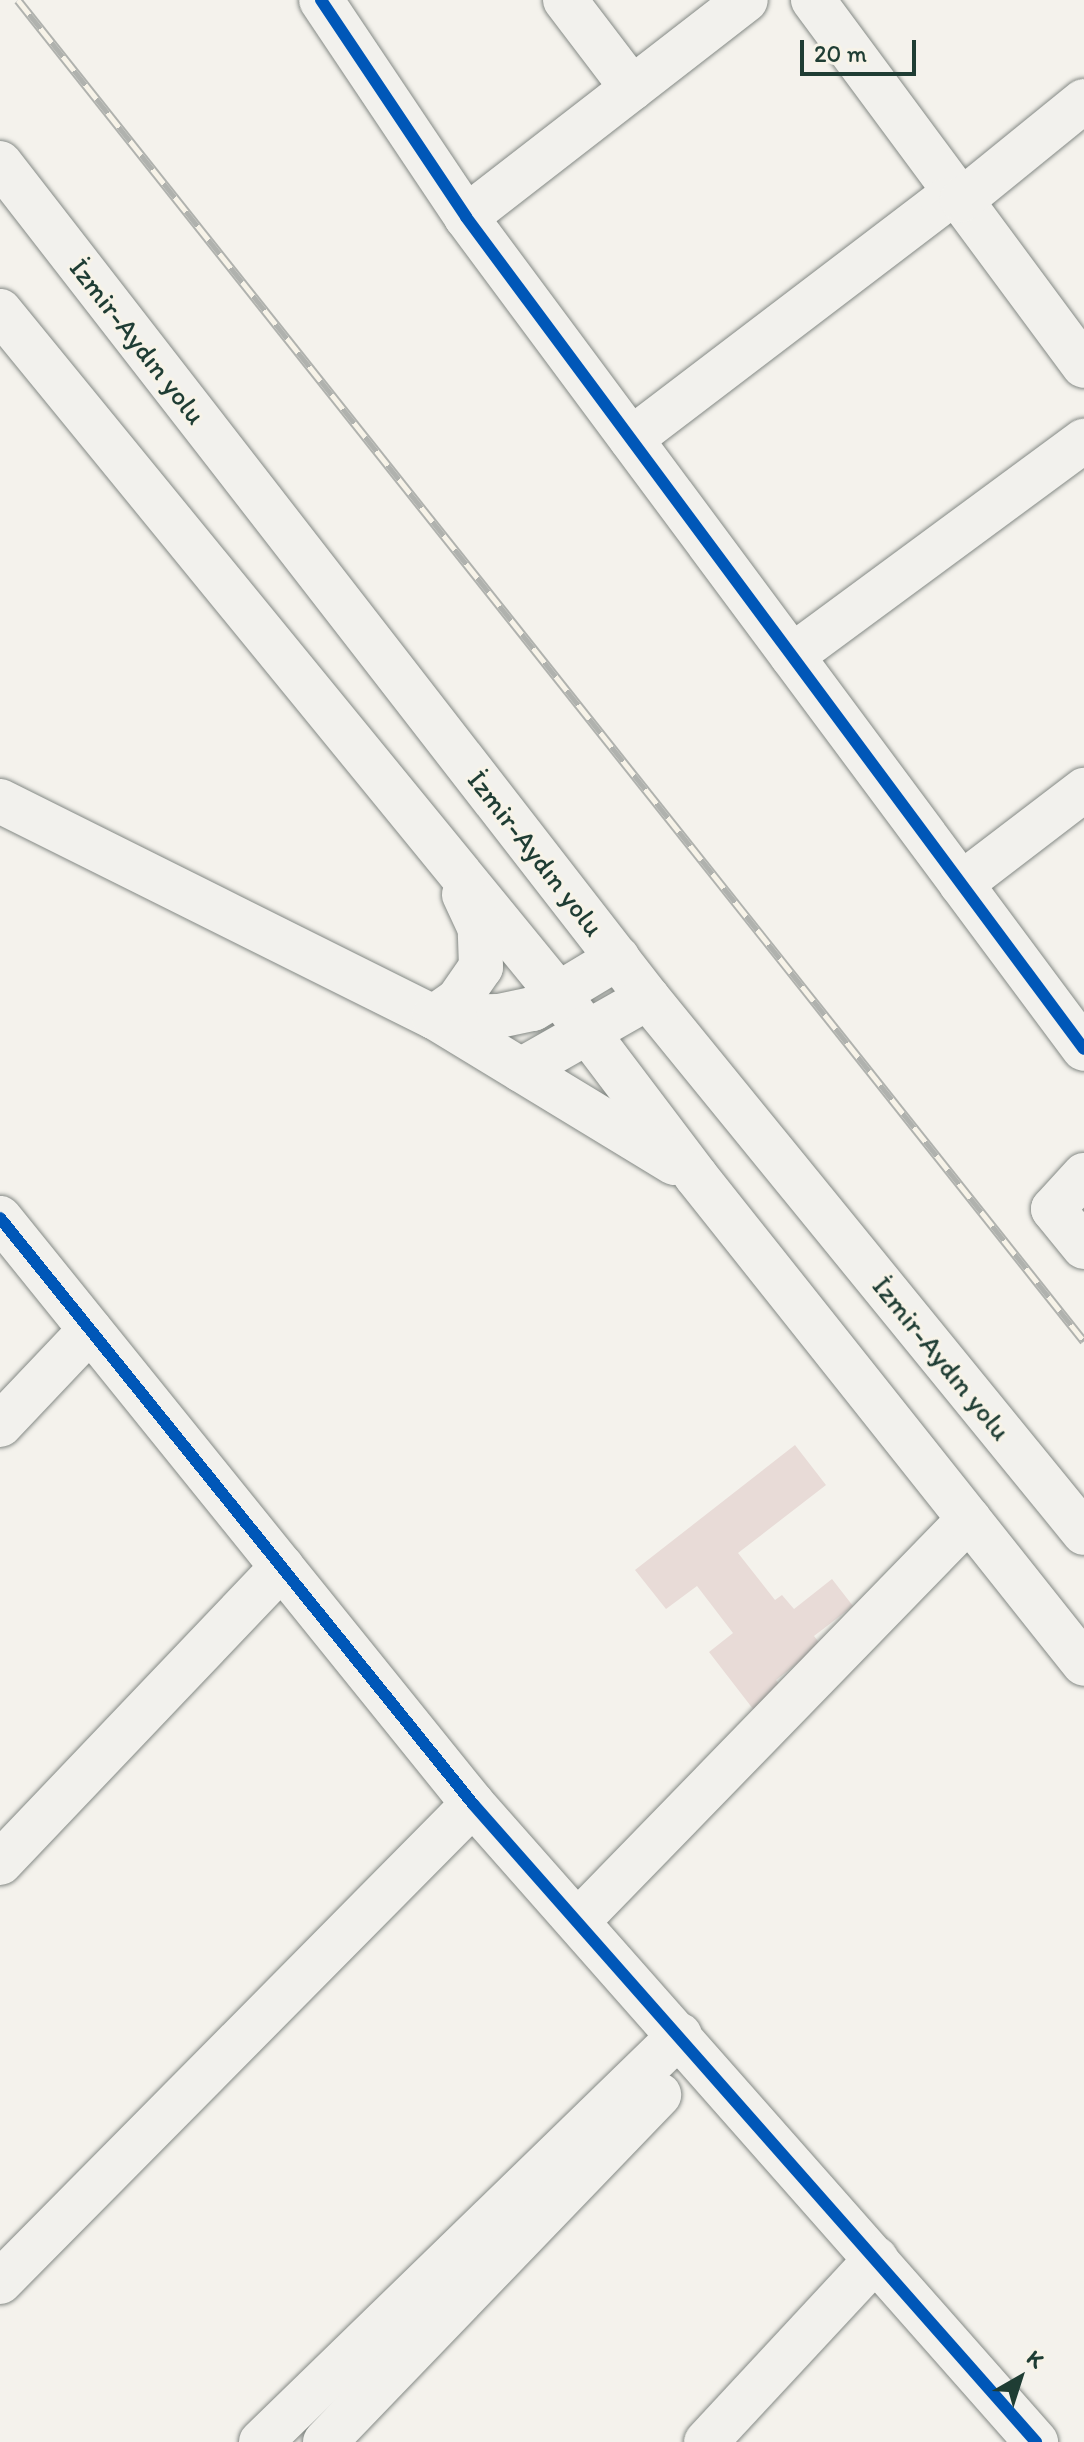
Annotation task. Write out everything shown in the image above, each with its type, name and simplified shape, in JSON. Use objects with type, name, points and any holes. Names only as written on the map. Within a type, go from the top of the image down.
[{"type":"main road","points":[[321,0],[466,217],[1084,1049]]},
{"type":"main road","points":[[565,0],[632,88]]},
{"type":"main road","points":[[466,217],[746,0]]},
{"type":"main road","points":[[813,0],[1084,366]]},
{"type":"main road","points":[[631,439],[943,201],[962,200],[1084,101]]},
{"type":"main road","name":"İzmir-Aydın yolu","points":[[0,163],[648,998],[1084,1533]]},
{"type":"main road","points":[[0,311],[560,996],[696,1176],[1084,1664]]},
{"type":"main road","points":[[792,656],[1084,441]]},
{"type":"main road","points":[[961,884],[1084,790]]},
{"type":"main road","points":[[0,801],[434,1017],[696,1176]]},
{"type":"main road","points":[[434,1017],[458,1000],[481,967],[480,929],[450,862]]},
{"type":"main road","points":[[434,1017],[499,1016],[560,996],[618,958]]},
{"type":"main road","points":[[521,1070],[648,998]]},
{"type":"main road","points":[[1084,1175],[1053,1209],[1084,1247]]},
{"type":"main road","points":[[0,1218],[473,1804],[580,1919],[1036,2442]]},
{"type":"main road","points":[[0,1425],[90,1330]]},
{"type":"main road","points":[[580,1919],[969,1519]]},
{"type":"main road","points":[[0,1863],[282,1567]]},
{"type":"main road","points":[[0,2282],[473,1804]]},
{"type":"main road","points":[[261,2442],[689,2045]]},
{"type":"main road","points":[[325,2442],[689,2045]]},
{"type":"main road","points":[[706,2442],[876,2259]]},
{"type":"building","points":[[795,1445],[826,1485],[738,1553],[775,1600],[782,1595],[794,1609],[832,1579],[853,1606],[814,1636],[821,1645],[776,1680],[785,1691],[760,1718],[709,1652],[733,1633],[697,1586],[666,1609],[635,1570]]},
{"type":"railway","points":[[18,0],[1084,1341]]},
{"type":"cycle path","points":[[321,0],[466,217],[1084,1049]]},
{"type":"cycle path","points":[[0,1218],[473,1804],[1036,2442]]}]
